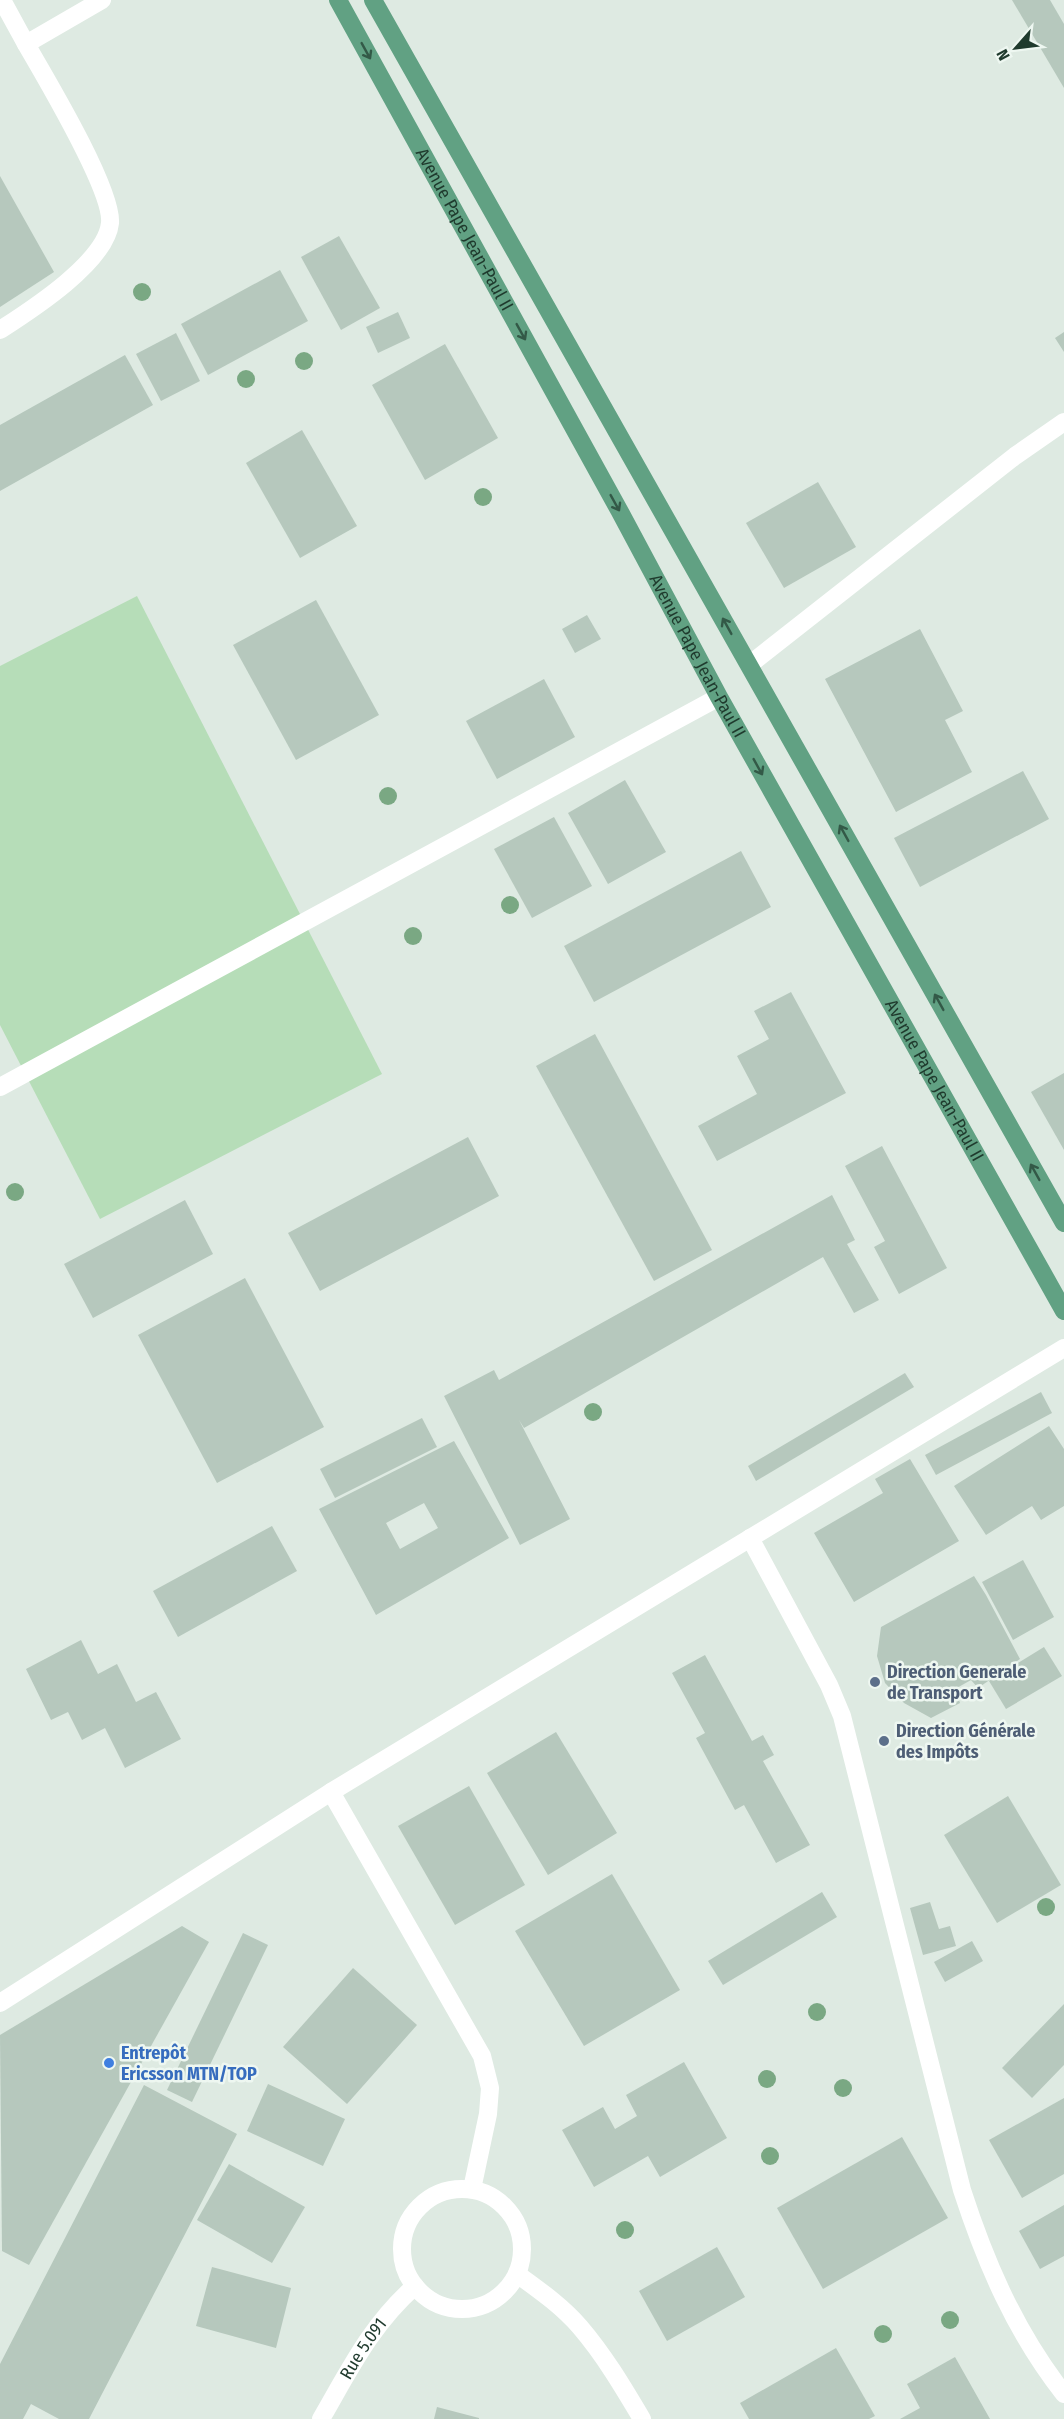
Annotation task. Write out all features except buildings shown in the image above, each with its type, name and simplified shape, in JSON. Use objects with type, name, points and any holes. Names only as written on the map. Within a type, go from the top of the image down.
[{"type":"main road","name":"Avenue Pape Jean-Paul II","points":[[338,0],[614,500],[719,697],[1064,1311]]},
{"type":"main road","name":"Avenue Pape Jean-Paul II","points":[[373,0],[1064,1223]]},
{"type":"street","points":[[0,330],[71,279],[103,241],[110,223],[105,199],[82,145],[2,0]]},
{"type":"street","points":[[26,44],[102,0]]},
{"type":"street","points":[[749,665],[1014,456],[1064,422]]},
{"type":"street","points":[[0,1087],[719,697]]},
{"type":"street","points":[[0,2003],[331,1792],[1064,1348]]},
{"type":"street","points":[[750,1538],[829,1685],[842,1716],[962,2190],[980,2246],[1006,2304],[1043,2367],[1064,2394]]},
{"type":"street","points":[[331,1792],[482,2056],[490,2088],[488,2114],[472,2189]]},
{"type":"street","points":[[454,2189],[472,2189],[489,2195],[504,2206],[515,2220],[521,2238],[522,2256],[517,2274],[498,2297],[470,2308],[455,2309],[440,2304],[427,2297],[406,2271],[402,2253],[404,2235],[410,2219],[422,2204],[436,2194],[454,2189]]},
{"type":"street","points":[[517,2274],[550,2298],[580,2326],[613,2371],[642,2419]]},
{"type":"street","name":"Rue 5.091","points":[[321,2419],[373,2330],[397,2302],[416,2286]]},
{"type":"green space","points":[[137,596],[382,1074],[100,1219],[0,1025],[0,666]]},
{"type":"place","name":"Direction Generale de Transport","points":[[875,1682]]},
{"type":"place","name":"Direction Générale des Impôts","points":[[884,1741]]},
{"type":"place","name":"Entrepôt Ericsson MTN/TOP","points":[[109,2063]]}]
